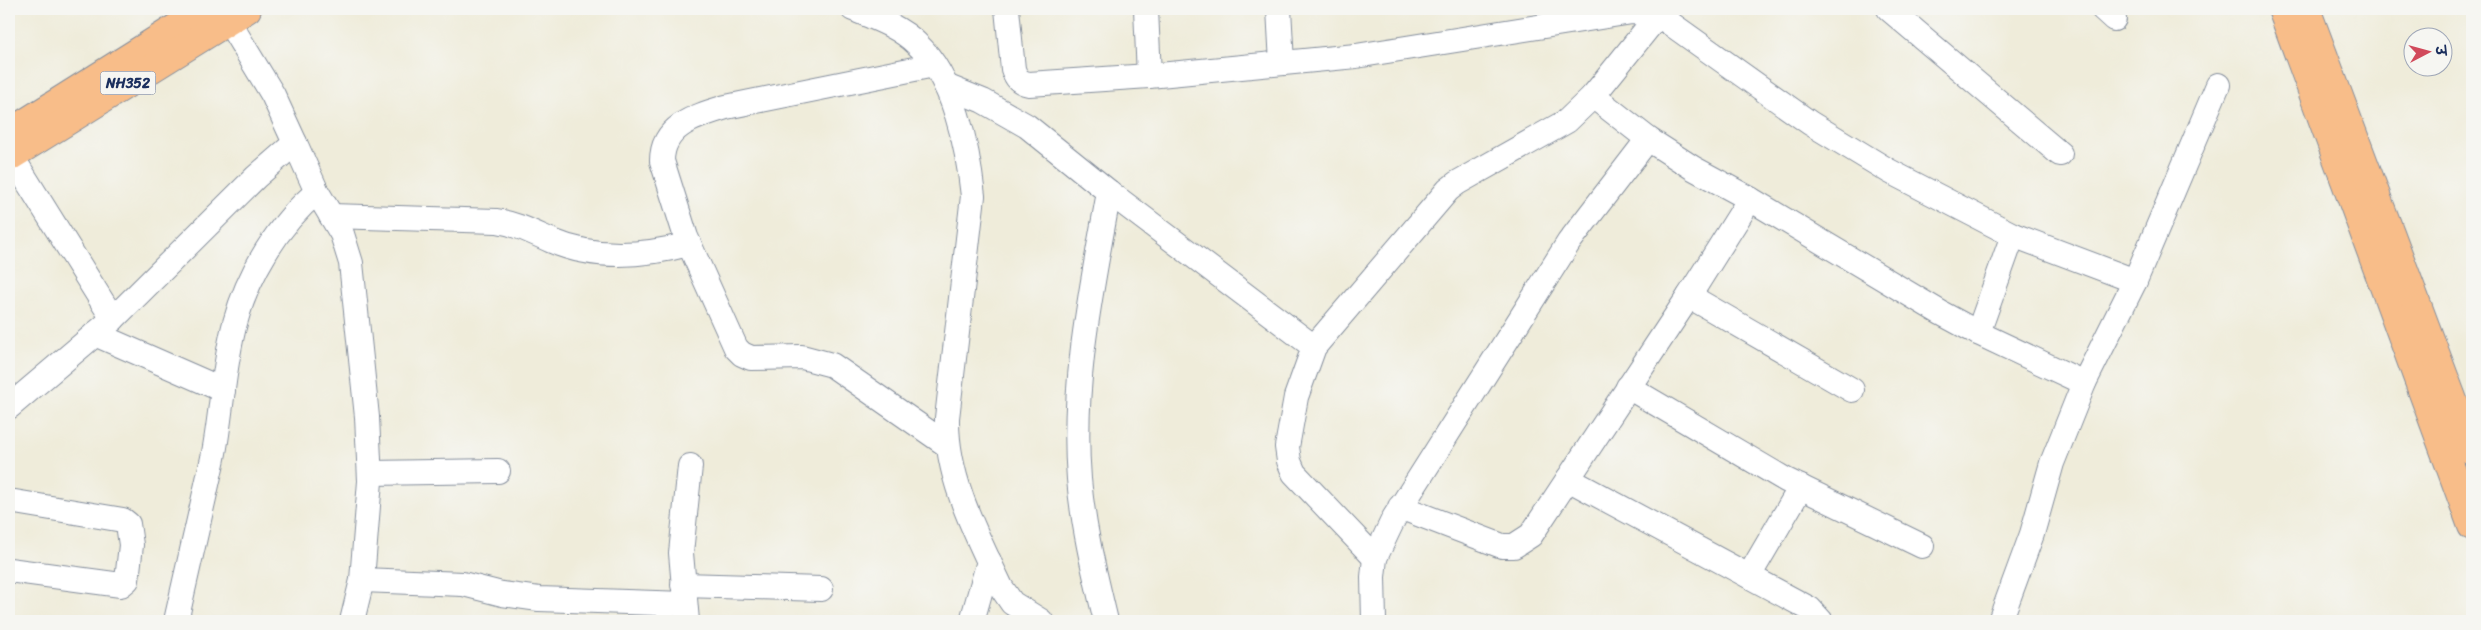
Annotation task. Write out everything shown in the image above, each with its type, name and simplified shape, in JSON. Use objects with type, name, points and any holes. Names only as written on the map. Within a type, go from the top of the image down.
[{"type":"main road","points":[[2282,9],[2472,526]]},
{"type":"main road","points":[[2306,9],[2472,451]]},
{"type":"main road","name":"NH352","points":[[9,149],[226,12]]},
{"type":"street","points":[[853,9],[902,32],[918,44],[934,65],[946,86],[970,166],[973,196],[947,418],[947,445],[952,470],[1001,587],[1012,603],[1041,621]]},
{"type":"street","points":[[1007,9],[1010,57],[1016,78],[1022,83],[1029,84],[1149,76],[1356,56],[1632,12],[1660,12],[1810,123],[1889,171],[2013,235],[2135,281]]},
{"type":"street","points":[[1146,9],[1149,76]]},
{"type":"street","points":[[1279,9],[1282,63]]},
{"type":"street","points":[[1889,9],[2060,154]]},
{"type":"street","points":[[226,12],[273,95],[316,192],[342,234],[351,263],[367,417],[370,473],[362,580],[352,621]]},
{"type":"street","points":[[1375,558],[1294,474],[1289,461],[1287,447],[1296,397],[1314,347],[1448,190],[1457,183],[1561,125],[1593,96],[1660,12]]},
{"type":"street","points":[[934,65],[726,107],[696,116],[676,127],[666,141],[662,161],[689,244],[731,339],[742,354],[764,359],[802,357],[832,364],[947,445]]},
{"type":"street","points":[[2000,621],[2032,534],[2052,463],[2084,383],[2135,281],[2218,85]]},
{"type":"street","points":[[946,86],[983,101],[1027,126],[1109,192],[1314,347]]},
{"type":"street","points":[[1593,96],[1648,139],[1693,168],[1750,199],[1978,334],[2084,383]]},
{"type":"street","points":[[1374,621],[1373,577],[1375,558],[1400,507],[1569,242],[1648,139]]},
{"type":"street","points":[[9,407],[104,327],[236,196],[295,143]]},
{"type":"street","points":[[9,149],[104,327],[223,390]]},
{"type":"street","points":[[176,621],[213,456],[235,323],[245,293],[262,261],[291,215],[316,192]]},
{"type":"street","points":[[1106,621],[1093,565],[1079,480],[1077,408],[1085,331],[1109,192]]},
{"type":"street","points":[[1400,507],[1502,546],[1514,546],[1531,535],[1689,296],[1750,199]]},
{"type":"street","points":[[331,216],[497,220],[518,225],[568,246],[602,254],[628,255],[689,244]]},
{"type":"street","points":[[1978,334],[2013,235]]},
{"type":"street","points":[[1689,296],[1852,390]]},
{"type":"street","points":[[1628,387],[1801,487],[1922,546]]},
{"type":"street","points":[[685,603],[681,554],[690,466]]},
{"type":"street","points":[[370,473],[498,472]]},
{"type":"street","points":[[1568,479],[1810,609],[1821,621]]},
{"type":"street","points":[[1749,576],[1801,487]]},
{"type":"street","points":[[9,501],[123,520],[128,524],[131,545],[127,580],[122,585],[9,570]]},
{"type":"street","points":[[972,621],[989,561]]},
{"type":"street","points":[[362,580],[463,584],[532,599],[685,603],[821,589]]}]
